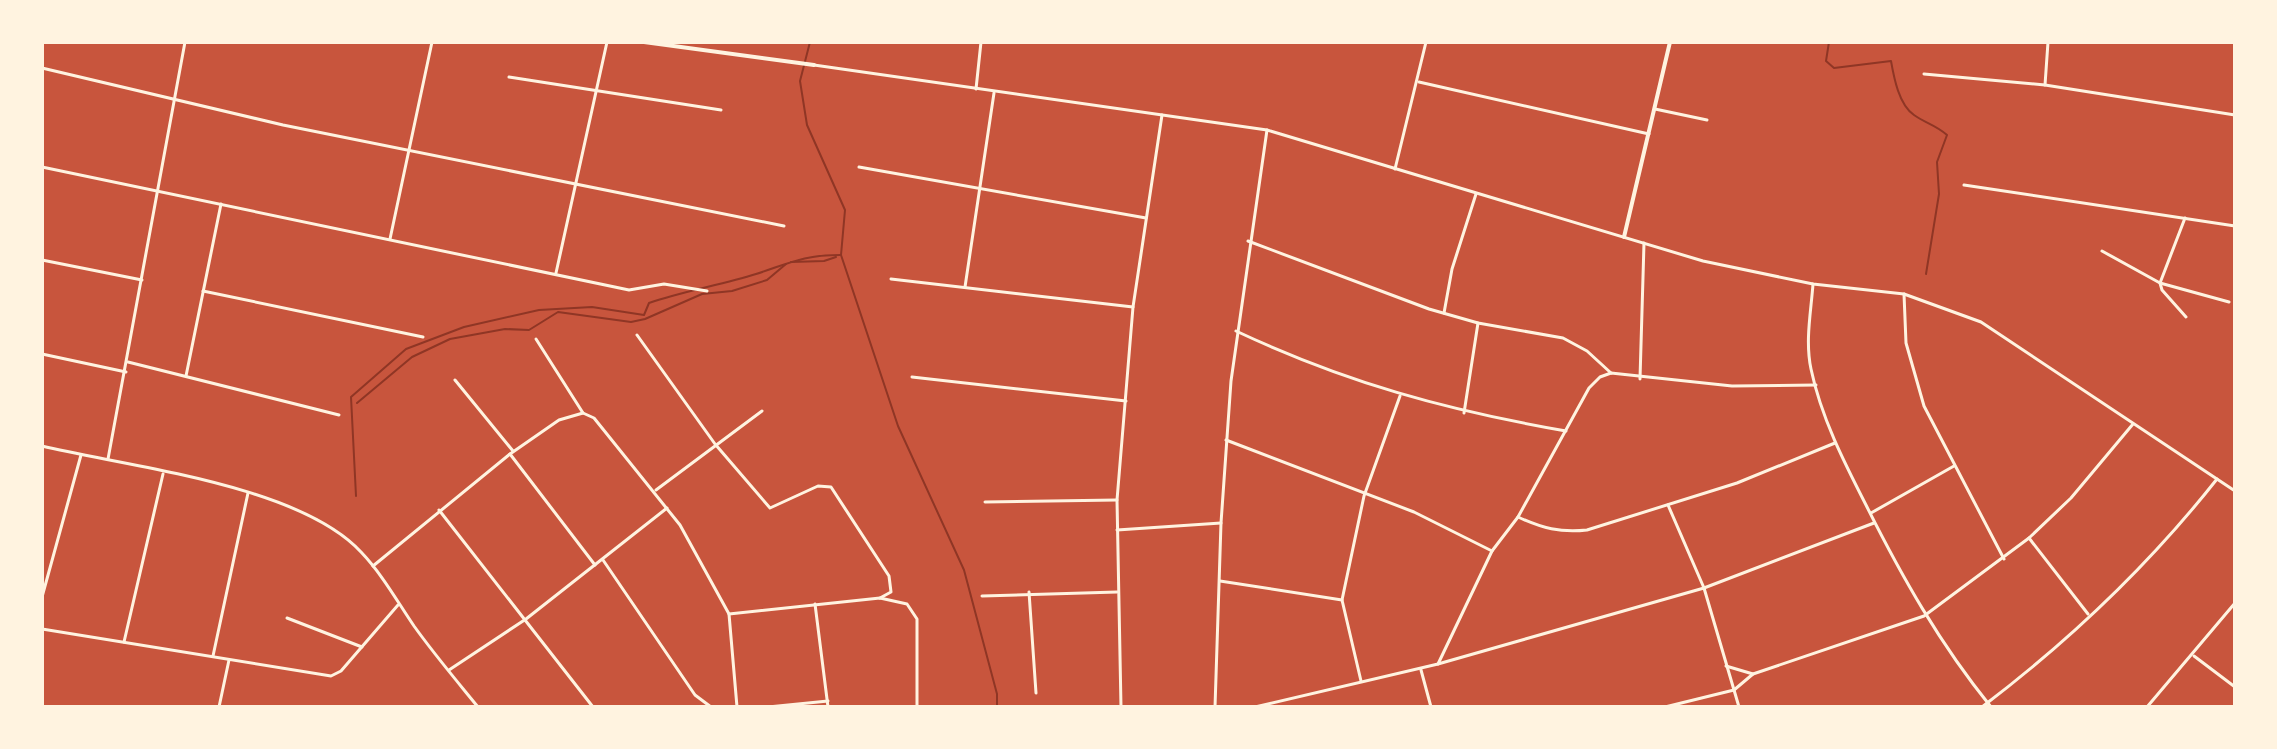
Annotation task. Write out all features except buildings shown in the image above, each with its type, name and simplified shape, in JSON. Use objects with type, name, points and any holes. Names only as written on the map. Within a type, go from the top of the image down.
[{"type":"street","points":[[108,461],[185,42]]},
{"type":"street","points":[[390,239],[432,42]]},
{"type":"street","points":[[556,274],[607,42]]},
{"type":"street","points":[[644,42],[1267,130],[1755,274],[1904,294],[1981,322],[2235,491]]},
{"type":"street","points":[[976,89],[981,42]]},
{"type":"street","points":[[1395,169],[1419,82],[1426,42]]},
{"type":"street","points":[[1624,237],[1670,42]]},
{"type":"street","points":[[2045,85],[2048,42]]},
{"type":"street","points":[[42,68],[408,152],[784,226]]},
{"type":"street","points":[[1924,74],[2045,85],[2235,115]]},
{"type":"street","points":[[509,77],[721,110]]},
{"type":"street","points":[[1419,82],[1649,134]]},
{"type":"street","points":[[965,287],[994,92]]},
{"type":"street","points":[[1655,109],[1707,120]]},
{"type":"street","points":[[1121,707],[1117,500],[1133,307],[1162,115]]},
{"type":"street","points":[[1215,707],[1226,440],[1236,331],[1267,130]]},
{"type":"street","points":[[42,167],[636,291],[664,284],[707,291]]},
{"type":"street","points":[[859,167],[1146,218]]},
{"type":"street","points":[[1964,185],[2235,226]]},
{"type":"street","points":[[1444,313],[1452,269],[1476,194]]},
{"type":"street","points":[[186,376],[221,202]]},
{"type":"street","points":[[2185,218],[2160,283],[2162,290],[2186,317]]},
{"type":"street","points":[[1248,241],[1444,313],[1478,323],[1563,338],[1587,351],[1611,373],[1640,379],[1745,387],[1816,385]]},
{"type":"street","points":[[1640,379],[1644,243]]},
{"type":"street","points":[[2102,251],[2160,283],[2229,302]]},
{"type":"street","points":[[42,260],[142,280]]},
{"type":"street","points":[[891,279],[1133,307]]},
{"type":"street","points":[[1813,284],[1808,333],[1811,368],[1835,443],[1924,616],[1989,705]]},
{"type":"street","points":[[203,291],[423,337]]},
{"type":"street","points":[[1904,294],[1906,343],[1916,381],[1954,466],[2004,559]]},
{"type":"street","points":[[1464,413],[1478,323]]},
{"type":"street","points":[[1236,331],[1291,356],[1400,396],[1464,413],[1566,431]]},
{"type":"street","points":[[637,335],[715,444],[770,508],[818,486],[831,487],[889,576],[891,592],[880,598]]},
{"type":"street","points":[[536,339],[583,413],[594,418],[667,508],[729,614],[737,707]]},
{"type":"street","points":[[42,354],[126,372]]},
{"type":"street","points":[[128,362],[339,415]]},
{"type":"street","points":[[1438,664],[1492,551],[1518,517],[1589,388],[1600,377],[1611,373]]},
{"type":"street","points":[[912,377],[1126,401]]},
{"type":"street","points":[[455,380],[595,565]]},
{"type":"street","points":[[1361,681],[1342,600],[1364,496],[1400,396]]},
{"type":"street","points":[[655,491],[762,411]]},
{"type":"street","points":[[373,566],[512,453],[559,420],[583,413]]},
{"type":"street","points":[[1665,707],[1734,690],[1753,674],[1924,616],[2029,538],[2080,488],[2133,424]]},
{"type":"street","points":[[1226,440],[1364,496],[1414,512],[1492,551]]},
{"type":"street","points":[[1518,517],[1544,529],[1564,532],[1587,530],[1782,467],[1835,443]]},
{"type":"street","points":[[42,446],[248,493],[296,509],[333,529],[360,550],[478,707]]},
{"type":"street","points":[[42,597],[81,455]]},
{"type":"street","points":[[1870,514],[1954,466]]},
{"type":"street","points":[[124,642],[163,473]]},
{"type":"street","points":[[1982,707],[1989,705],[2089,615],[2174,532],[2217,479]]},
{"type":"street","points":[[213,656],[248,493]]},
{"type":"street","points":[[985,502],[1117,500]]},
{"type":"street","points":[[1668,505],[1704,588],[1739,707]]},
{"type":"street","points":[[448,670],[526,619],[667,508]]},
{"type":"street","points":[[439,510],[593,707]]},
{"type":"street","points":[[1117,530],[1221,523]]},
{"type":"street","points":[[1255,707],[1421,670],[1704,588],[1874,523]]},
{"type":"street","points":[[2029,538],[2089,615]]},
{"type":"street","points":[[603,560],[695,695],[711,707]]},
{"type":"street","points":[[1220,581],[1342,600]]},
{"type":"street","points":[[982,596],[1029,592],[1117,592]]},
{"type":"street","points":[[1029,592],[1036,693]]},
{"type":"street","points":[[729,614],[880,598],[907,604],[916,614],[917,707]]},
{"type":"street","points":[[42,629],[331,676],[362,647],[399,603]]},
{"type":"street","points":[[2147,707],[2194,656],[2235,603]]},
{"type":"street","points":[[768,707],[828,704],[815,604]]},
{"type":"street","points":[[287,618],[362,647]]},
{"type":"street","points":[[2194,656],[2235,687]]},
{"type":"street","points":[[219,707],[230,659]]},
{"type":"street","points":[[1726,666],[1753,674]]},
{"type":"street","points":[[1421,670],[1431,707]]},
{"type":"waterway","points":[[810,42],[800,81],[807,125],[845,210],[841,255],[898,426],[964,570],[997,694],[997,707]]},
{"type":"waterway","points":[[1829,42],[1826,61],[1834,68],[1891,61],[1904,105],[1918,118],[1947,135],[1937,162],[1939,194],[1926,274]]},
{"type":"waterway","points":[[356,496],[351,397],[406,349],[464,327],[539,310],[592,307],[644,315],[649,303],[662,299],[797,260],[840,255]]},
{"type":"waterway","points":[[791,262],[824,261],[836,257]]},
{"type":"waterway","points":[[357,403],[412,357],[450,339],[505,329],[529,330],[558,312],[631,322],[645,319],[702,294],[732,291],[767,280],[786,264]]}]
